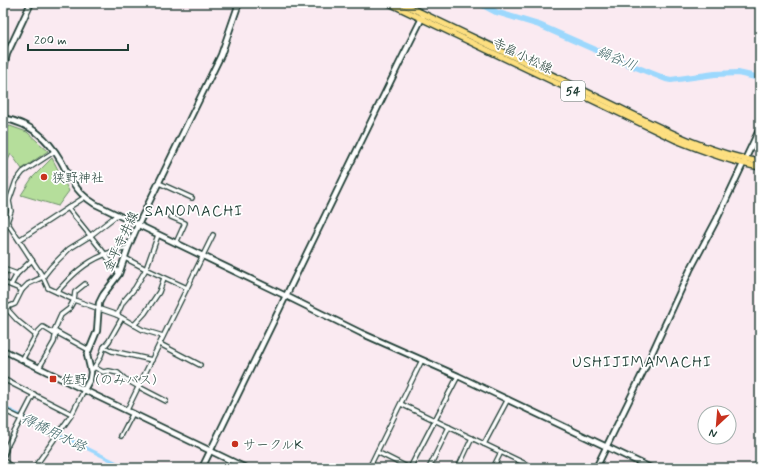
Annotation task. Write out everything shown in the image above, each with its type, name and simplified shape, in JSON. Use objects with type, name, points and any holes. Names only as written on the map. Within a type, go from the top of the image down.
[{"type":"main road","name":"寺畠小松線","points":[[389,3],[423,16]]},
{"type":"main road","name":"寺畠小松線","points":[[401,3],[423,16],[676,140],[725,159],[744,162],[760,167]]},
{"type":"main road","name":"寺畠小松線","points":[[744,162],[760,162]]},
{"type":"street","points":[[3,71],[7,54],[31,3]]},
{"type":"street","name":"金平寺井線","points":[[92,370],[87,355],[97,330],[99,303],[103,295],[119,274],[138,225],[160,183],[221,55],[238,3]]},
{"type":"street","points":[[202,468],[423,16]]},
{"type":"street","points":[[3,48],[7,54]]},
{"type":"street","points":[[3,118],[18,122],[33,129],[46,140],[55,151],[80,193],[95,204],[361,333],[508,399],[651,468]]},
{"type":"street","points":[[596,468],[646,366],[690,270],[717,219],[760,128]]},
{"type":"street","points":[[3,226],[7,222],[10,212],[9,201],[16,181],[23,172],[55,151]]},
{"type":"street","points":[[160,183],[192,198]]},
{"type":"street","points":[[19,240],[85,197]]},
{"type":"street","points":[[3,200],[9,201]]},
{"type":"street","points":[[68,208],[119,274]]},
{"type":"street","points":[[37,334],[34,334],[5,309],[15,304],[22,290],[28,284],[43,277],[51,266],[69,249],[90,236],[117,215]]},
{"type":"street","points":[[171,217],[185,223],[176,243]]},
{"type":"street","points":[[7,222],[43,277],[48,288],[74,300],[122,318],[143,330],[163,336]]},
{"type":"street","points":[[117,316],[124,302],[135,288],[146,269],[158,234]]},
{"type":"street","points":[[127,410],[213,235]]},
{"type":"street","points":[[57,292],[83,265],[105,254],[128,248]]},
{"type":"street","points":[[125,258],[187,288]]},
{"type":"street","points":[[11,285],[17,274],[32,260]]},
{"type":"street","points":[[3,276],[6,270],[17,274]]},
{"type":"street","points":[[134,325],[145,313],[158,292],[164,278]]},
{"type":"street","points":[[3,282],[22,290]]},
{"type":"street","points":[[39,368],[54,342],[55,332],[61,315],[69,309],[74,300],[75,292],[85,284]]},
{"type":"street","points":[[34,468],[72,414],[90,379],[92,370],[122,318]]},
{"type":"street","points":[[22,360],[37,334],[43,327],[89,350]]},
{"type":"street","points":[[160,344],[200,365]]},
{"type":"street","points":[[104,347],[152,360]]},
{"type":"street","points":[[3,350],[246,468]]},
{"type":"street","points":[[369,468],[422,360]]},
{"type":"street","points":[[92,370],[118,373],[139,387],[166,400]]},
{"type":"street","points":[[377,452],[409,468],[458,376]]},
{"type":"street","points":[[3,379],[72,414]]},
{"type":"street","points":[[4,453],[34,394]]},
{"type":"street","points":[[484,444],[508,399]]},
{"type":"street","points":[[400,404],[534,468]]},
{"type":"street","points":[[3,410],[22,417],[58,435]]},
{"type":"street","points":[[121,436],[133,413]]},
{"type":"street","points":[[430,468],[449,427]]},
{"type":"street","points":[[458,468],[472,438]]},
{"type":"street","points":[[493,468],[501,452]]},
{"type":"street","points":[[3,460],[13,468]]},
{"type":"green space","points":[[10,126],[27,132],[48,151],[22,169],[11,154],[5,166],[8,179],[3,180],[3,128]]},
{"type":"green space","points":[[52,158],[69,191],[58,206],[21,195],[32,178]]},
{"type":"waterway","name":"鍋谷川","points":[[479,3],[496,12],[539,25],[666,79],[671,80],[715,74],[738,73],[760,78]]},
{"type":"waterway","name":"得橋用水路","points":[[3,407],[127,468]]},
{"type":"place","name":"狭野神社","points":[[44,177]]},
{"type":"place","name":"佐野（のみバス）","points":[[53,379]]},
{"type":"place","name":"サークルK","points":[[235,444]]},
{"type":"district","name":"SANOMACHI","points":[[194,211]]},
{"type":"district","name":"USHIJIMAMACHI","points":[[642,362]]}]
